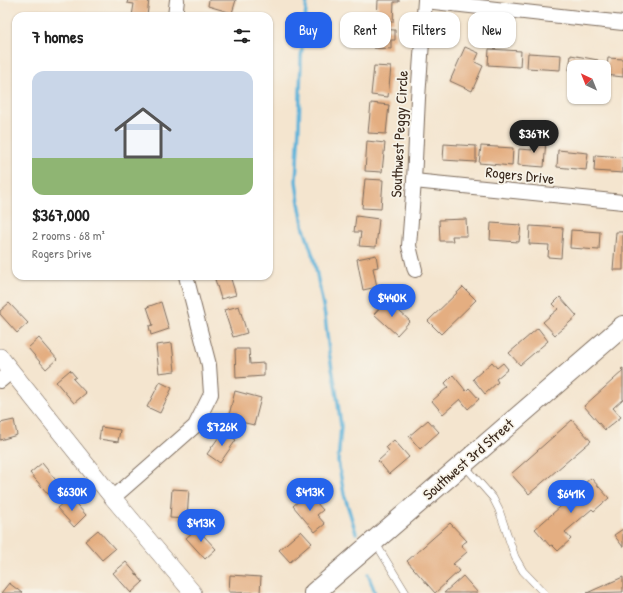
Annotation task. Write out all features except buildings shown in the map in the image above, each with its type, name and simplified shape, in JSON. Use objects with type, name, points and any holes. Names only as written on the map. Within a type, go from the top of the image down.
[{"type":"main road","name":"Southwest 3rd Street","points":[[314,593],[623,326]]},
{"type":"street","points":[[176,12],[177,0]]},
{"type":"street","points":[[425,0],[623,23]]},
{"type":"street","name":"Southwest Peggy Circle","points":[[415,270],[409,246],[425,0]]},
{"type":"street","name":"Rogers Drive","points":[[414,181],[623,202]]},
{"type":"street","points":[[113,498],[195,426],[211,394],[209,365],[187,280]]},
{"type":"street","points":[[0,357],[6,376],[113,498],[193,593]]},
{"type":"lane","points":[[462,464],[493,498],[499,510],[515,557],[523,571],[544,593]]},
{"type":"lane","points":[[374,540],[406,593]]},
{"type":"waterway","points":[[307,0],[301,58],[296,181],[304,229],[314,259],[325,316],[329,352],[341,426],[338,461],[344,494],[356,533]]},
{"type":"waterway","points":[[368,574],[375,593]]}]
